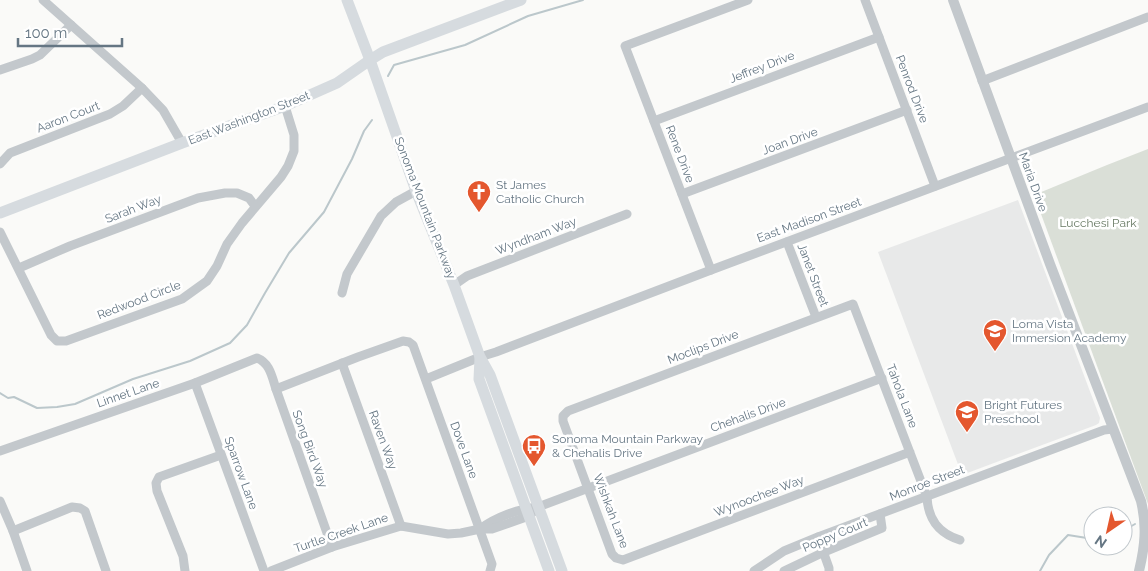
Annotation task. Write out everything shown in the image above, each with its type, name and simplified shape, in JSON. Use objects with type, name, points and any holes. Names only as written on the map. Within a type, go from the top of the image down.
[{"type":"main road","name":"Sonoma Mountain Parkway","points":[[347,0],[416,191],[454,285],[480,357],[479,378],[531,510],[550,571]]},
{"type":"main road","name":"East Washington Street","points":[[0,213],[182,143],[285,106],[337,83],[383,52],[521,0]]},
{"type":"main road","name":"Sonoma Mountain Parkway","points":[[531,510],[562,571]]},
{"type":"street","points":[[43,0],[142,88],[163,110],[182,143]]},
{"type":"street","name":"Rene Drive","points":[[711,270],[626,46],[748,0]]},
{"type":"street","name":"Penrod Drive","points":[[865,0],[935,186]]},
{"type":"street","name":"Maria Drive","points":[[953,0],[1050,264],[1141,502],[1145,534],[1139,571]]},
{"type":"street","points":[[982,82],[1148,17]]},
{"type":"street","points":[[0,70],[40,55],[71,25]]},
{"type":"street","name":"Jeffrey Drive","points":[[654,121],[879,37]]},
{"type":"street","name":"Aaron Court","points":[[0,164],[10,153],[110,114],[123,106],[142,88]]},
{"type":"street","name":"Redwood Circle","points":[[0,232],[51,335],[58,341],[66,341],[182,299],[206,281],[218,266],[228,244],[242,223],[288,166],[294,151],[294,134],[285,106]]},
{"type":"street","name":"East Madison Street","points":[[480,357],[1148,107]]},
{"type":"street","name":"Joan Drive","points":[[682,194],[907,110]]},
{"type":"street","points":[[342,293],[347,274],[381,216],[396,202],[416,191]]},
{"type":"street","name":"Sarah Way","points":[[19,268],[161,210],[198,198],[224,193],[238,193],[249,198],[255,206]]},
{"type":"street","name":"Wyndham Way","points":[[454,285],[467,276],[627,214]]},
{"type":"street","name":"Janet Street","points":[[787,242],[816,317]]},
{"type":"street","name":"Moclips Drive","points":[[563,416],[568,411],[853,304]]},
{"type":"street","name":"Tahola Lane","points":[[853,304],[927,497],[927,506],[935,524],[942,532],[960,540]]},
{"type":"street","points":[[276,389],[403,341],[413,345],[426,379],[480,357]]},
{"type":"street","name":"Linnet Lane","points":[[0,451],[195,383],[257,358],[264,360]]},
{"type":"street","name":"Song Bird Way","points":[[264,360],[271,371],[332,547]]},
{"type":"street","name":"Raven Way","points":[[342,363],[401,526]]},
{"type":"street","name":"Chehalis Drive","points":[[531,510],[882,378]]},
{"type":"street","name":"Dove Lane","points":[[426,379],[492,564],[490,571]]},
{"type":"street","name":"Sparrow Lane","points":[[195,383],[264,571]]},
{"type":"street","name":"Wishkah Lane","points":[[563,416],[563,421],[612,554],[616,558]]},
{"type":"street","name":"Monroe Street","points":[[754,571],[784,551],[818,536],[1104,430],[1113,429]]},
{"type":"street","name":"Wynoochee Way","points":[[616,558],[623,560],[910,452]]},
{"type":"street","points":[[185,571],[183,556],[157,491],[156,482],[159,477],[221,454]]},
{"type":"street","points":[[0,501],[27,571]]},
{"type":"street","points":[[13,531],[72,507],[80,508],[85,511],[106,571]]},
{"type":"street","name":"Turtle Creek Lane","points":[[271,571],[332,547],[401,526],[448,534],[461,533],[480,529],[490,522],[531,510]]},
{"type":"street","name":"Poppy Court","points":[[784,571],[882,528],[880,514]]},
{"type":"street","points":[[818,536],[829,571]]},
{"type":"shaded area","name":"Loma Vista Immersion Academy","points":[[1018,200],[1100,418],[1099,423],[962,475],[878,252]]},
{"type":"green space","name":"Lucchesi Park","points":[[1148,149],[1148,504],[1034,195]]},
{"type":"waterway","points":[[388,76],[394,65],[465,45],[528,16],[583,0]]},
{"type":"waterway","points":[[0,393],[8,398],[14,397],[37,408],[75,404],[133,379],[190,361],[230,343],[247,325],[289,253],[324,212],[352,159],[364,131],[372,120]]},
{"type":"waterway","points":[[1040,571],[1049,555],[1068,535],[1083,537]]},
{"type":"place","name":"St James Catholic Church","points":[[479,213]]},
{"type":"place","name":"Loma Vista Immersion Academy","points":[[995,352]]},
{"type":"place","name":"Bright Futures Preschool","points":[[967,433]]},
{"type":"place","name":"Sonoma Mountain Parkway & Chehalis Drive","points":[[534,467]]}]
